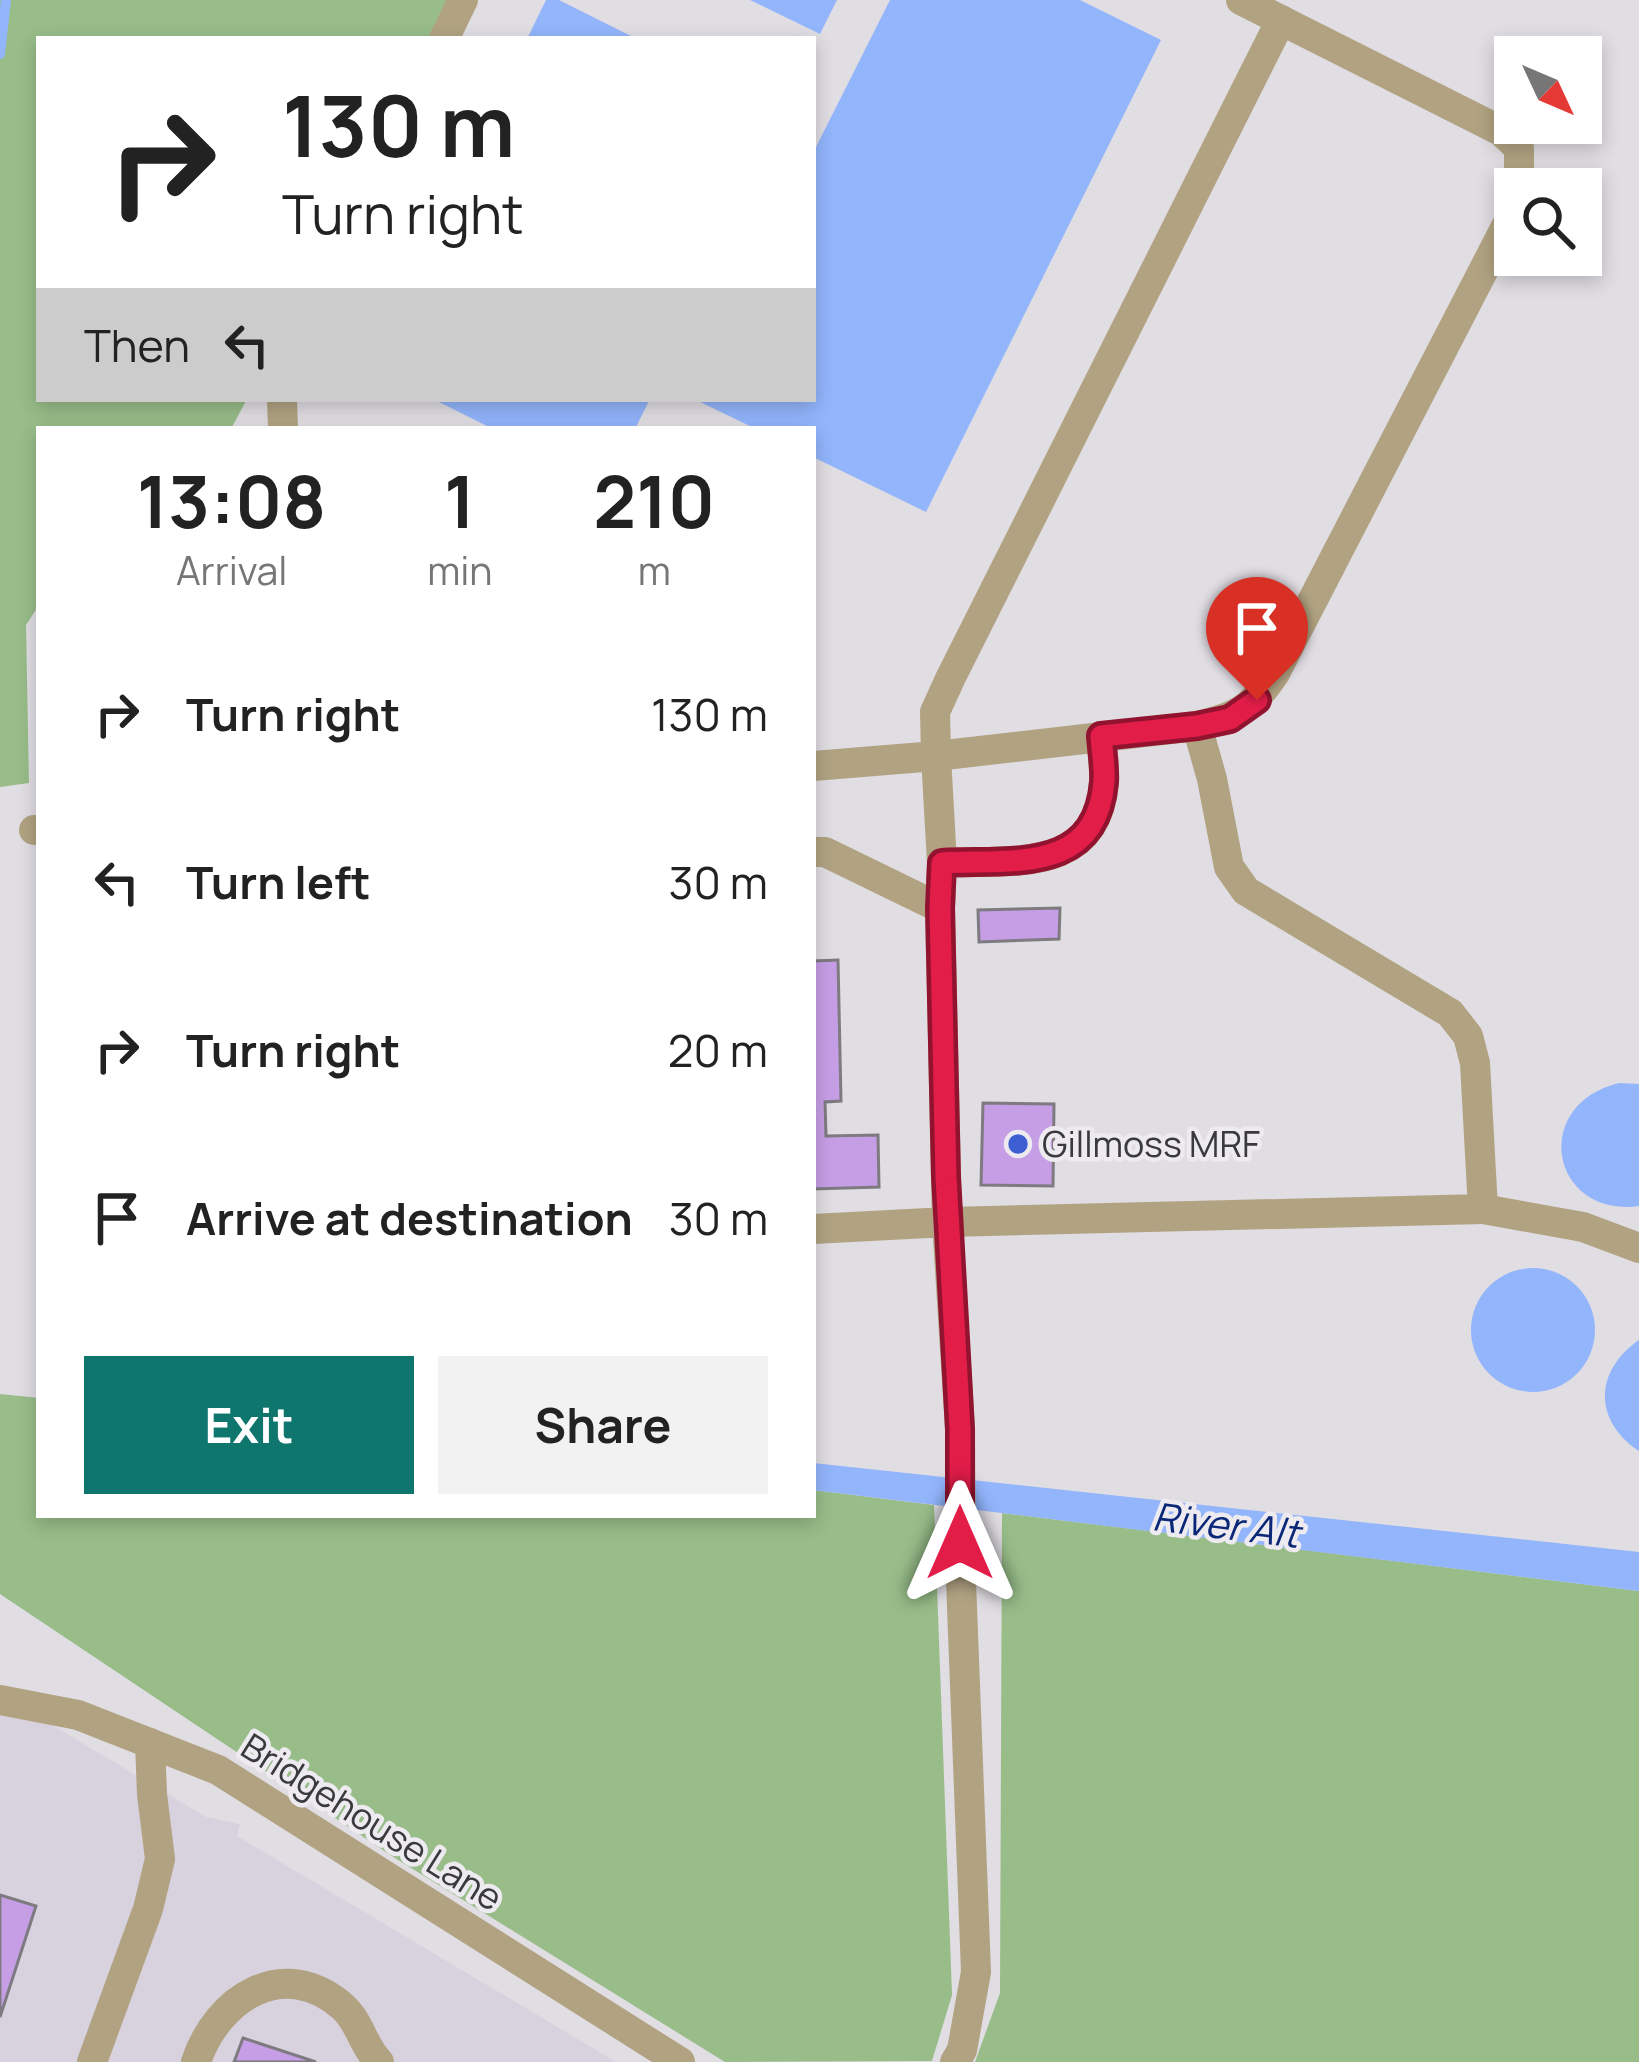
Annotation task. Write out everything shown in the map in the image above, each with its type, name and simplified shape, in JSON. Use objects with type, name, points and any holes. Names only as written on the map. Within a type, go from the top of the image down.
[{"type":"street","points":[[445,36],[463,0]]},
{"type":"street","points":[[1241,0],[1501,131],[1519,148],[1519,168]]},
{"type":"street","points":[[955,2062],[962,2050],[976,1972],[960,1429],[947,1222],[935,712],[1280,20]]},
{"type":"street","points":[[816,766],[1197,726],[1230,719],[1257,700],[1494,250]]},
{"type":"street","points":[[1197,726],[1229,867],[1246,891],[1450,1012],[1468,1036],[1474,1063],[1483,1209]]},
{"type":"street","points":[[942,863],[1051,857],[1078,843],[1094,821],[1104,783],[1101,736]]},
{"type":"street","points":[[816,853],[825,852],[940,908]]},
{"type":"street","points":[[816,1229],[1483,1209],[1583,1227],[1639,1248]]},
{"type":"street","name":"Bridgehouse Lane","points":[[0,1700],[77,1715],[218,1770],[680,2062]]},
{"type":"street","points":[[92,2062],[148,1910],[160,1859],[150,1744]]},
{"type":"street","points":[[196,2062],[204,2038],[234,2001],[271,1984],[307,1986],[341,2005],[358,2024],[379,2062]]},
{"type":"shaded area","points":[[0,1694],[206,1817],[240,1824],[237,1836],[616,2062],[0,2062]]},
{"type":"green space","points":[[0,0],[463,0],[444,36],[36,36],[36,402],[245,402],[233,426],[36,426],[36,610],[26,625],[29,783],[0,787]]},
{"type":"green space","points":[[0,1394],[36,1398],[36,1518],[816,1518],[816,1490],[934,1505],[952,1995],[932,2061],[725,2062],[395,1858],[0,1594]]},
{"type":"green space","points":[[1002,1513],[1639,1591],[1639,2062],[975,2062],[1000,1993]]},
{"type":"water","points":[[546,0],[559,0],[631,36],[528,36]]},
{"type":"water","points":[[750,0],[837,0],[820,34]]},
{"type":"water","points":[[890,0],[1080,0],[1161,40],[926,512],[816,458],[816,426],[750,426],[700,402],[816,402],[816,147]]},
{"type":"water","points":[[439,402],[648,402],[636,426],[487,426]]},
{"type":"water","points":[[1619,1083],[1639,1084],[1639,1206],[1609,1205],[1586,1195],[1570,1178],[1562,1157],[1563,1135],[1572,1113],[1590,1095]]},
{"type":"water","points":[[1533,1268],[1557,1273],[1577,1286],[1590,1306],[1595,1330],[1590,1354],[1577,1374],[1557,1387],[1533,1392],[1509,1387],[1489,1374],[1476,1354],[1471,1330],[1476,1306],[1489,1286],[1509,1273]]},
{"type":"water","points":[[1639,1340],[1639,1451],[1613,1425],[1605,1396],[1614,1366]]},
{"type":"water","name":"River Alt","points":[[816,1463],[1639,1552],[1639,1591],[816,1490]]},
{"type":"building","points":[[1060,908],[1059,939],[979,942],[978,910]]},
{"type":"building","points":[[838,960],[841,1101],[825,1102],[826,1136],[878,1135],[879,1187],[816,1189],[816,961]]},
{"type":"building","name":"Gillmoss MRF","points":[[983,1103],[1054,1104],[1053,1186],[981,1185]]},
{"type":"building","points":[[0,1895],[36,1906],[0,2017]]},
{"type":"building","points":[[243,2038],[316,2062],[234,2062]]},
{"type":"waterway","points":[[0,54],[6,0]]},
{"type":"place","name":"Gillmoss MRF","points":[[1018,1144]]},
{"type":"route","points":[[960,1543],[960,1429],[947,1222],[942,863],[1051,857],[1078,843],[1094,821],[1104,783],[1101,736],[1230,719],[1257,700]]}]
